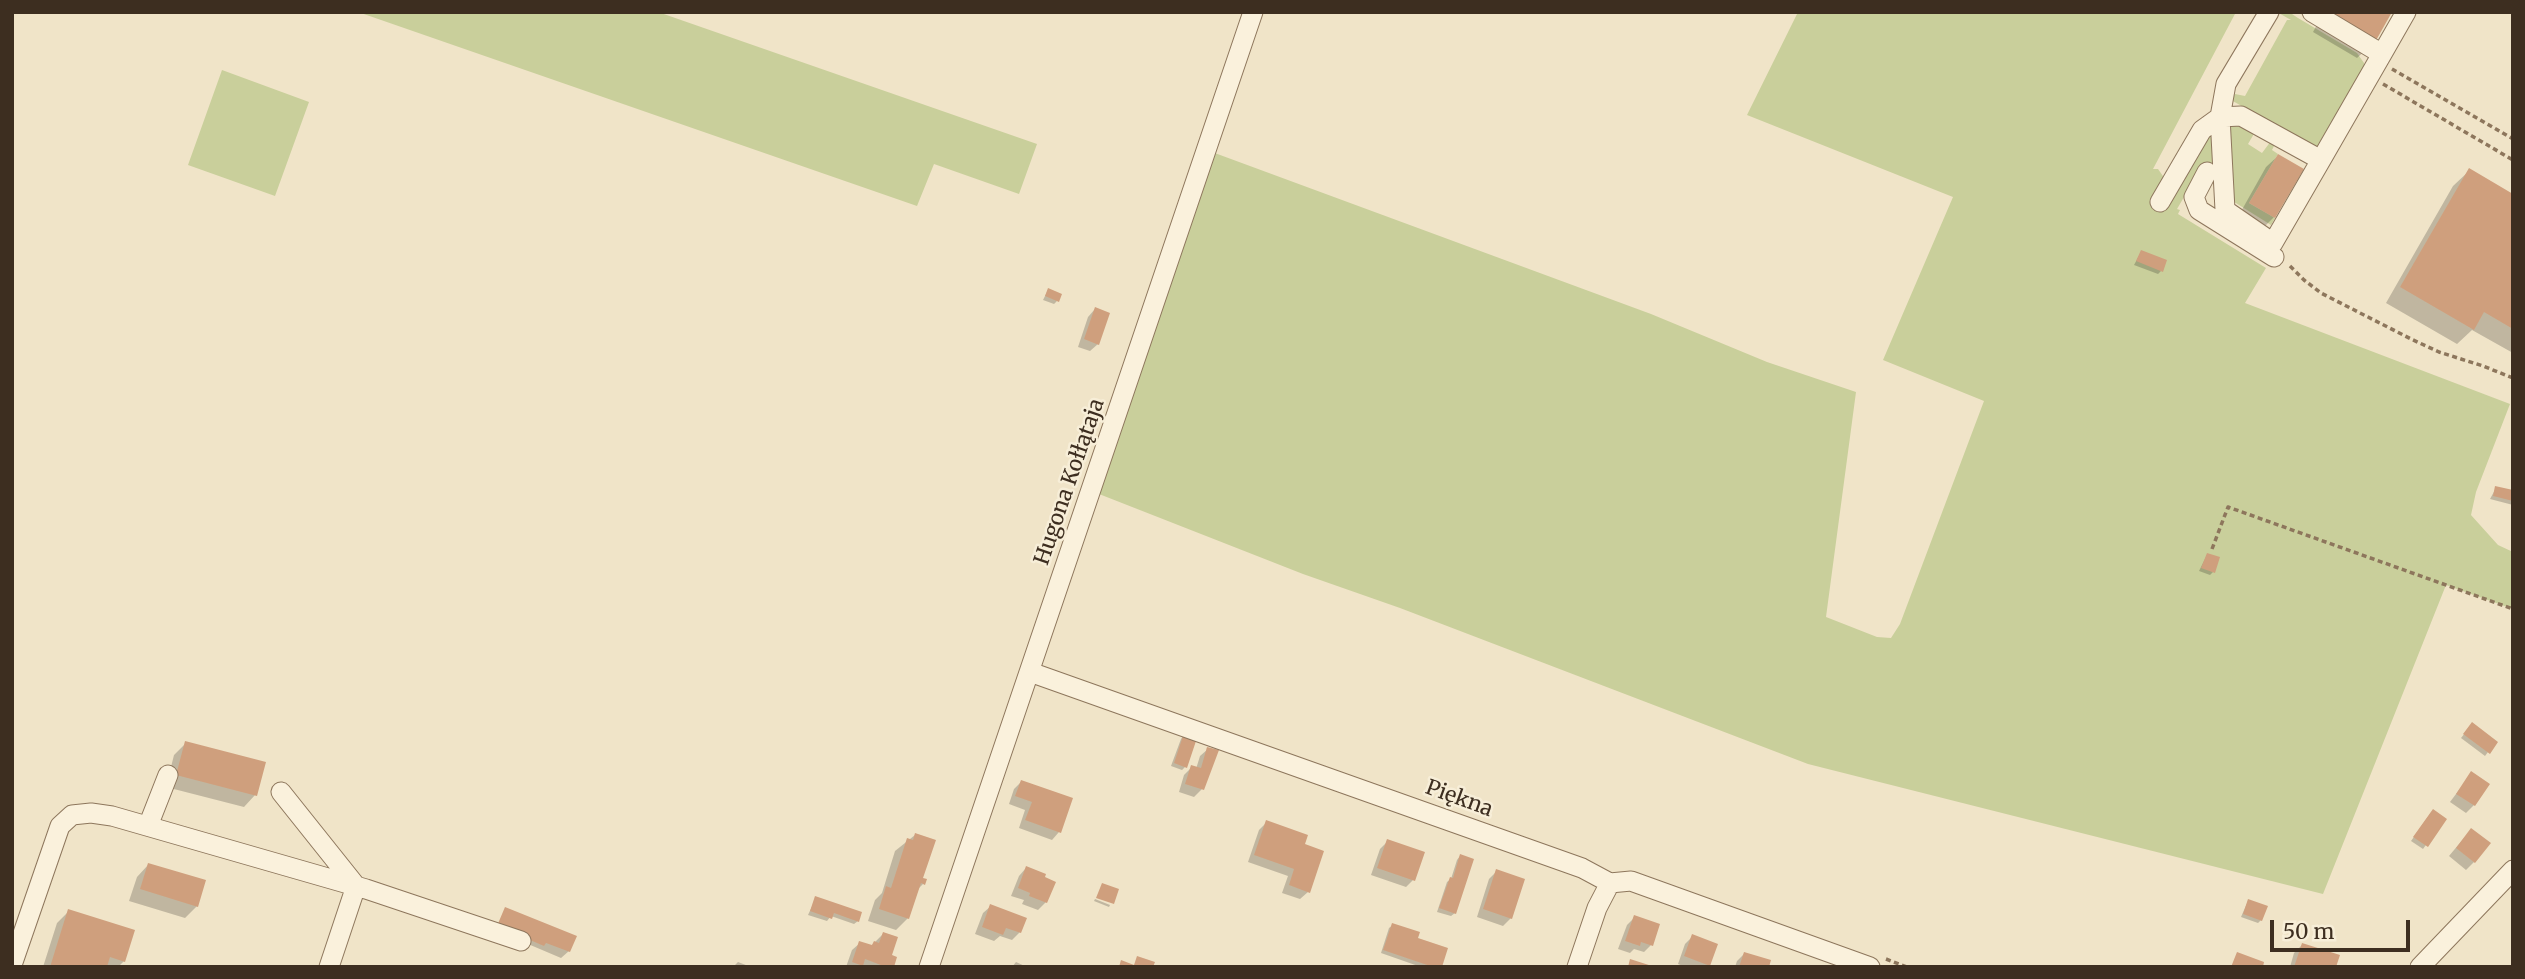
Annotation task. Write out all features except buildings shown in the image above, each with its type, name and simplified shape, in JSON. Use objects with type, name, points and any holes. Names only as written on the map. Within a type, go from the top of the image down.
[{"type":"street","name":"Hugona Kołłątaja","points":[[929,967],[1253,12]]},
{"type":"street","points":[[2269,12],[2226,83],[2220,117],[2225,210],[2272,251]]},
{"type":"street","points":[[2312,12],[2376,64]]},
{"type":"street","points":[[2272,251],[2406,12]]},
{"type":"street","points":[[2160,202],[2202,130],[2220,117],[2241,116],[2321,160]]},
{"type":"street","points":[[2207,172],[2194,197],[2199,210],[2272,251]]},
{"type":"street","name":"Piękna","points":[[1030,672],[1582,867],[1610,883],[1631,881],[1870,967]]},
{"type":"street","points":[[148,826],[168,775]]},
{"type":"street","points":[[281,792],[356,886]]},
{"type":"street","points":[[12,965],[60,826],[72,815],[90,813],[112,816],[356,886],[521,941]]},
{"type":"street","points":[[2420,967],[2513,870]]},
{"type":"street","points":[[1577,967],[1597,908],[1610,883]]},
{"type":"street","points":[[329,967],[356,886]]},
{"type":"path","points":[[2376,64],[2513,139]]},
{"type":"path","points":[[2376,64],[2513,160]]},
{"type":"path","points":[[2272,251],[2282,248],[2286,261],[2294,272],[2321,293],[2439,352],[2513,378]]},
{"type":"path","points":[[2212,549],[2228,508],[2513,609]]},
{"type":"green space","points":[[358,12],[658,12],[1037,144],[1019,194],[934,164],[917,206]]},
{"type":"green space","points":[[1798,12],[2236,12],[2153,169],[2158,169],[2165,179],[2212,131],[2215,176],[2201,168],[2177,209],[2180,210],[2178,214],[2266,268],[2245,303],[2510,404],[2476,492],[2471,515],[2498,545],[2513,552],[2513,609],[2446,585],[2323,894],[1808,764],[1400,608],[1303,574],[1099,494],[1212,152],[1651,314],[1767,362],[1856,392],[1826,617],[1877,637],[1891,638],[1900,624],[1984,401],[1883,360],[1953,197],[1747,115]]},
{"type":"green space","points":[[2277,12],[2289,12],[2357,53],[2364,63],[2364,68],[2316,148],[2231,100],[2235,94],[2245,96],[2287,20],[2291,20]]},
{"type":"green space","points":[[222,70],[309,102],[275,196],[188,165]]},
{"type":"green space","points":[[2225,125],[2244,126],[2255,132],[2248,144],[2262,153],[2271,141],[2275,144],[2272,150],[2278,154],[2249,203],[2275,218],[2271,225],[2231,200]]}]
